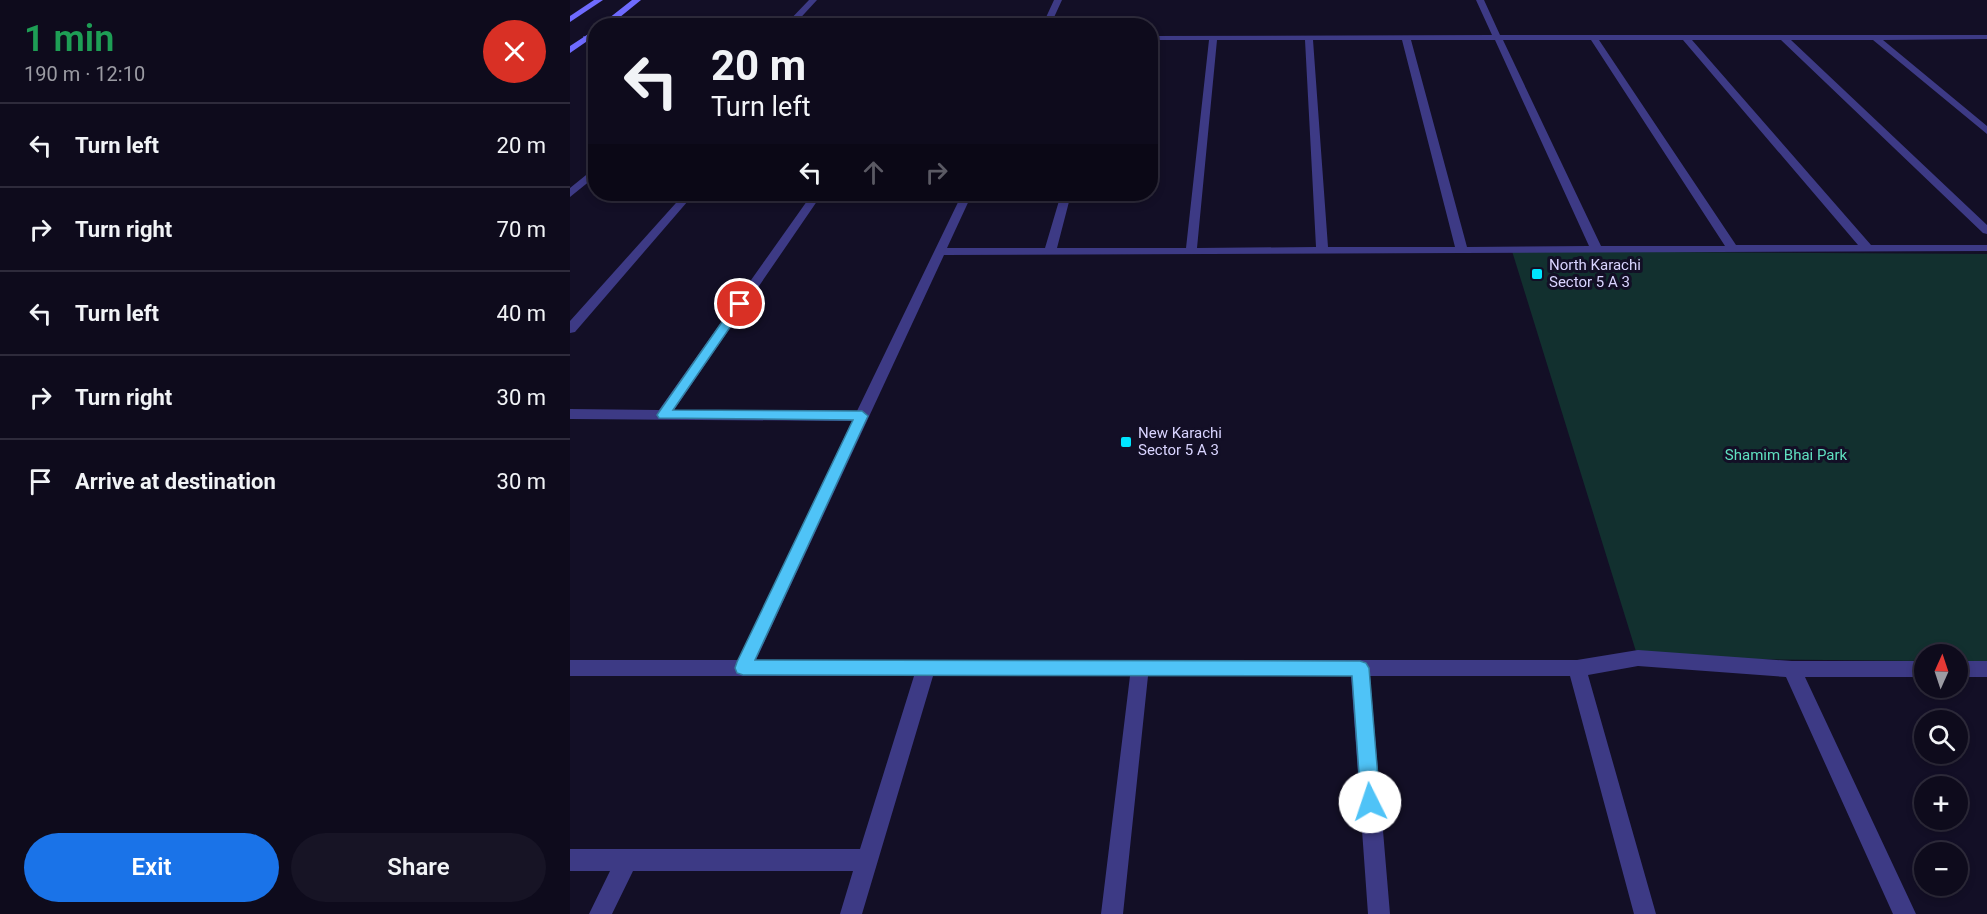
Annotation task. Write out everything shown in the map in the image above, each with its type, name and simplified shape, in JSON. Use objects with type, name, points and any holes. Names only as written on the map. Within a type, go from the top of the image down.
[{"type":"main road","points":[[570,20],[599,0]]},
{"type":"main road","points":[[613,18],[637,0]]},
{"type":"main road","points":[[570,50],[588,40]]},
{"type":"street","points":[[796,18],[813,0]]},
{"type":"street","points":[[1050,18],[1058,0]]},
{"type":"street","points":[[1480,0],[1597,250]]},
{"type":"street","points":[[1783,37],[1987,231]]},
{"type":"street","points":[[1875,37],[1987,131]]},
{"type":"street","points":[[1969,37],[1987,50]]},
{"type":"street","points":[[1158,38],[1987,37]]},
{"type":"street","points":[[1191,251],[1213,38]]},
{"type":"street","points":[[1309,38],[1322,251]]},
{"type":"street","points":[[1406,38],[1462,250]]},
{"type":"street","points":[[1594,38],[1733,249]]},
{"type":"street","points":[[1685,38],[1868,249]]},
{"type":"street","points":[[570,194],[588,177]]},
{"type":"street","points":[[570,329],[683,201]]},
{"type":"street","points":[[663,415],[813,201]]},
{"type":"street","points":[[743,668],[964,201]]},
{"type":"street","points":[[1050,252],[1064,201]]},
{"type":"street","points":[[940,252],[1987,248]]},
{"type":"street","points":[[570,414],[862,416]]},
{"type":"street","points":[[570,668],[1576,668],[1638,658],[1792,669],[1914,669]]},
{"type":"street","points":[[852,914],[926,668]]},
{"type":"street","points":[[1360,668],[1379,914]]},
{"type":"street","points":[[1576,668],[1646,914]]},
{"type":"street","points":[[1112,914],[1140,669]]},
{"type":"street","points":[[1792,669],[1905,914]]},
{"type":"street","points":[[1968,669],[1987,669]]},
{"type":"street","points":[[570,860],[868,860]]},
{"type":"street","points":[[600,914],[627,860]]},
{"type":"green space","name":"Shamim Bhai Park","points":[[1512,251],[1987,254],[1987,661],[1968,661],[1968,644],[1914,644],[1914,661],[1638,658]]},
{"type":"place","name":"North Karachi Sector 5 A 3","points":[[1537,274]]},
{"type":"place","name":"New Karachi Sector 5 A 3","points":[[1126,442]]},
{"type":"route","points":[[740,304],[663,415],[862,416],[743,668],[1360,668],[1370,802]]}]
